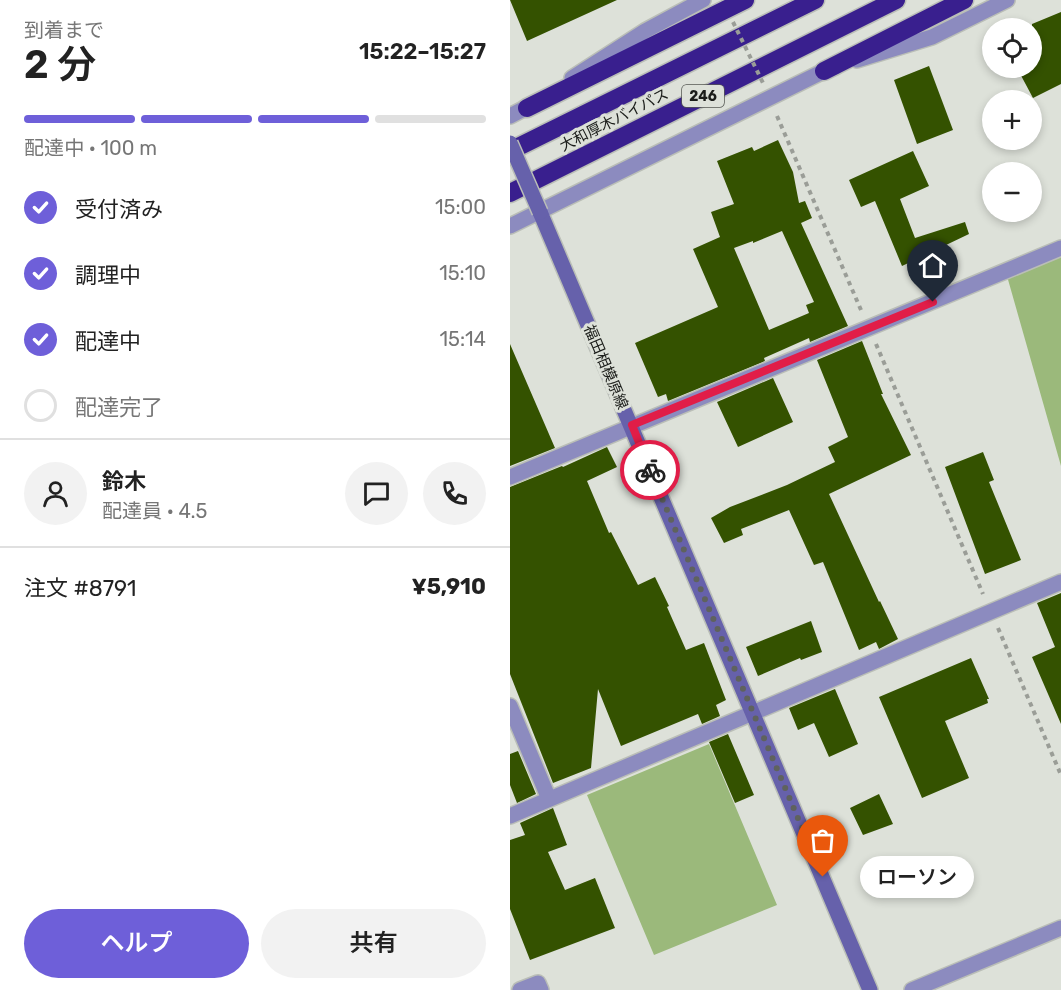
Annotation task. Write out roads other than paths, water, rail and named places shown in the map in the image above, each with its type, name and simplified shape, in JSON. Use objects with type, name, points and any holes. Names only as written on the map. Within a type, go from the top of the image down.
[{"type":"highway","points":[[527,108],[745,0]]},
{"type":"highway","name":"大和厚木バイパス","points":[[510,151],[815,0]]},
{"type":"highway","name":"大和厚木バイパス","points":[[510,192],[896,0]]},
{"type":"highway","points":[[824,71],[964,0]]},
{"type":"street","points":[[510,116],[527,108],[645,30],[704,0]]},
{"type":"street","points":[[510,226],[824,71],[932,37],[1007,0]]},
{"type":"street","name":"福田相模原線","points":[[510,143],[754,712],[870,990]]},
{"type":"street","points":[[510,477],[1061,248]]},
{"type":"street","points":[[510,816],[1061,582]]},
{"type":"street","points":[[510,706],[549,799]]},
{"type":"street","points":[[912,990],[1061,928]]},
{"type":"street","points":[[520,990],[538,982],[541,990]]},
{"type":"place","name":"ローソン","points":[[823,877]]}]
